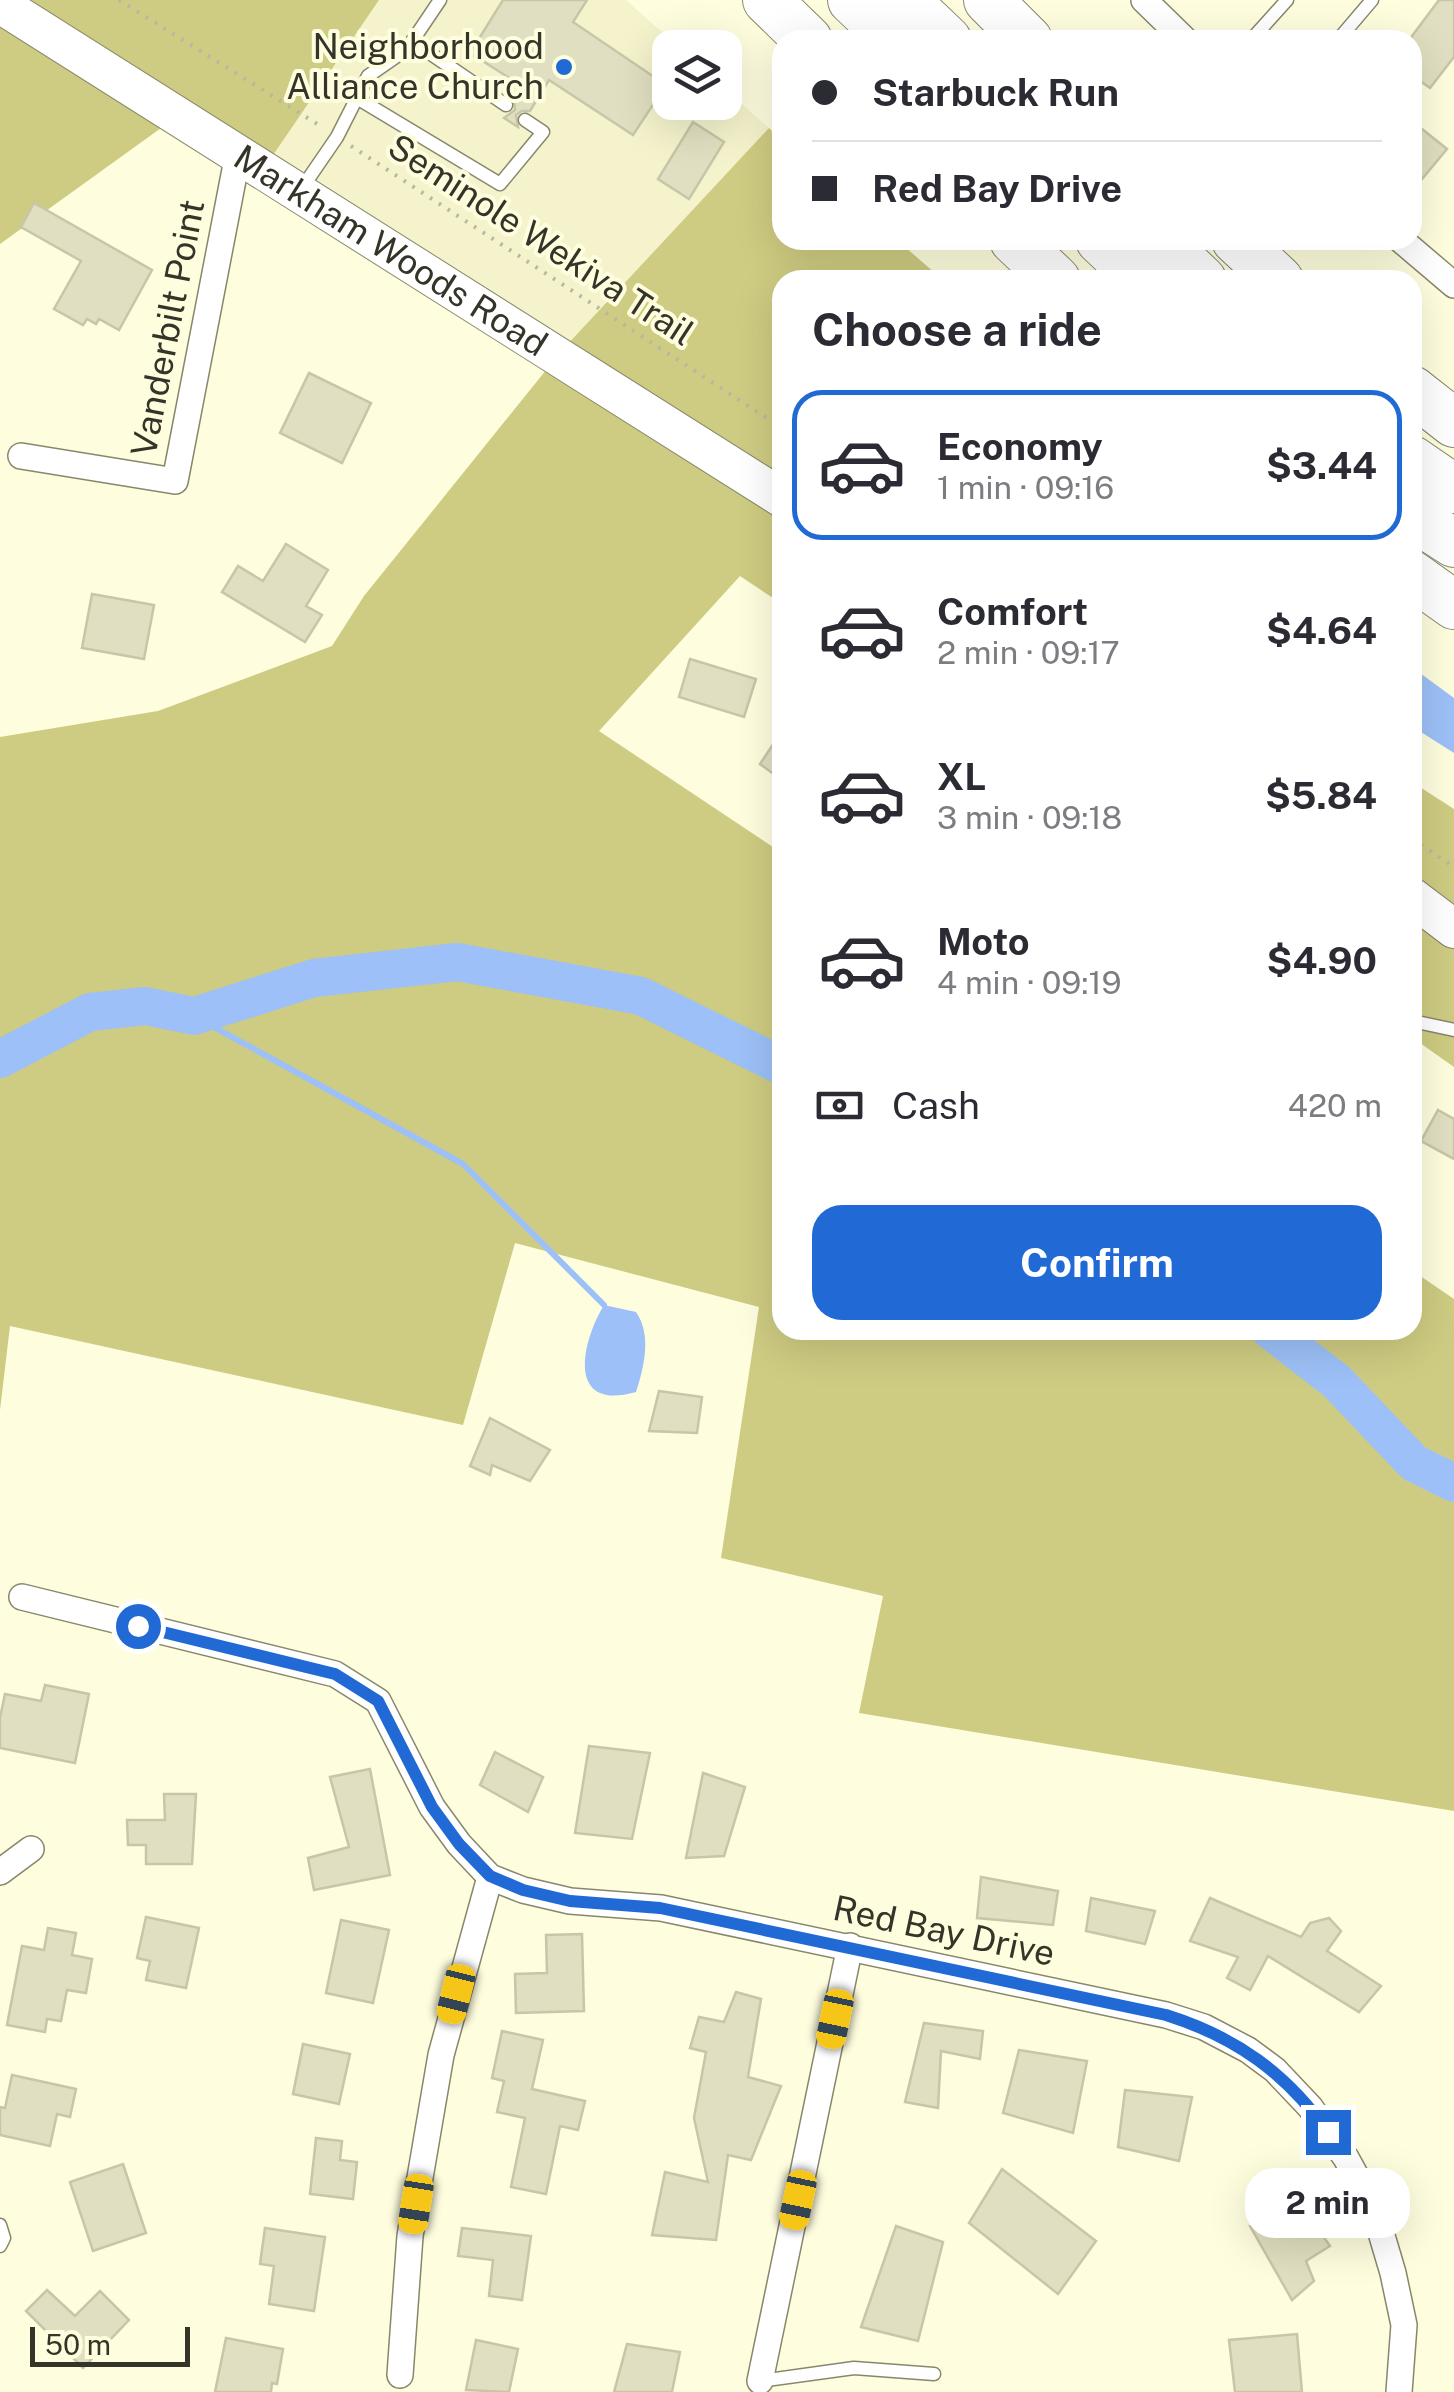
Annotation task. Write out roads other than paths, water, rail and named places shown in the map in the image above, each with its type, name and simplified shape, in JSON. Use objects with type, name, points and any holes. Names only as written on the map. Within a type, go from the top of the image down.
[{"type":"highway","points":[[767,0],[798,30]]},
{"type":"highway","points":[[852,0],[884,30]]},
{"type":"highway","points":[[905,0],[936,30]]},
{"type":"highway","points":[[988,0],[1018,30]]},
{"type":"highway","points":[[1024,250],[1046,270]]},
{"type":"highway","points":[[1110,250],[1132,270]]},
{"type":"highway","points":[[1170,250],[1192,270]]},
{"type":"highway","points":[[1247,250],[1268,270]]},
{"type":"highway","points":[[1422,363],[1454,384]]},
{"type":"highway","points":[[1422,398],[1454,423]]},
{"type":"highway","points":[[1422,467],[1454,489]]},
{"type":"highway","points":[[1422,522],[1454,543]]},
{"type":"highway","points":[[1422,582],[1454,605]]},
{"type":"main road","name":"Markham Woods Road","points":[[0,4],[772,492]]},
{"type":"main road","points":[[1422,905],[1454,929]]},
{"type":"street","points":[[1144,0],[1175,30]]},
{"type":"street","name":"Vanderbilt Point","points":[[21,456],[174,481],[238,154]]},
{"type":"street","points":[[1413,250],[1454,285]]},
{"type":"street","name":"Red Bay Drive","points":[[22,1597],[335,1674],[378,1701],[432,1807],[459,1844],[490,1876],[523,1890],[570,1901],[660,1908],[1166,2015],[1204,2027],[1248,2050],[1275,2070],[1310,2107],[1346,2158],[1374,2210],[1404,2325],[1399,2392]]},
{"type":"street","points":[[0,1872],[31,1849]]},
{"type":"street","points":[[400,2375],[410,2236],[440,2055],[490,1876]]},
{"type":"street","points":[[760,2382],[850,1946]]},
{"type":"lane","points":[[298,193],[337,136],[368,76],[406,48],[440,0]]},
{"type":"lane","points":[[1260,30],[1288,0]]},
{"type":"lane","points":[[1346,30],[1372,0]]},
{"type":"lane","points":[[412,41],[506,105]]},
{"type":"lane","points":[[358,98],[500,184],[543,132],[525,120]]},
{"type":"lane","points":[[1422,1023],[1454,1030]]},
{"type":"lane","points":[[0,2225],[4,2238],[0,2246]]},
{"type":"lane","points":[[760,2382],[854,2368],[934,2374]]},
{"type":"water","points":[[1422,675],[1454,698],[1454,753],[1422,733]]},
{"type":"water","points":[[604,1305],[636,1312],[641,1321],[645,1351],[636,1392],[614,1396],[598,1392],[589,1383],[585,1370],[589,1337]]},
{"type":"waterway","points":[[0,1059],[90,1012],[145,1006],[194,1016],[314,978],[457,962],[641,996],[772,1061]]},
{"type":"waterway","points":[[194,1016],[463,1164],[604,1305]]},
{"type":"waterway","points":[[1283,1340],[1336,1381],[1414,1463],[1454,1483]]},
{"type":"place","name":"Neighborhood Alliance Church","points":[[564,67]]}]
